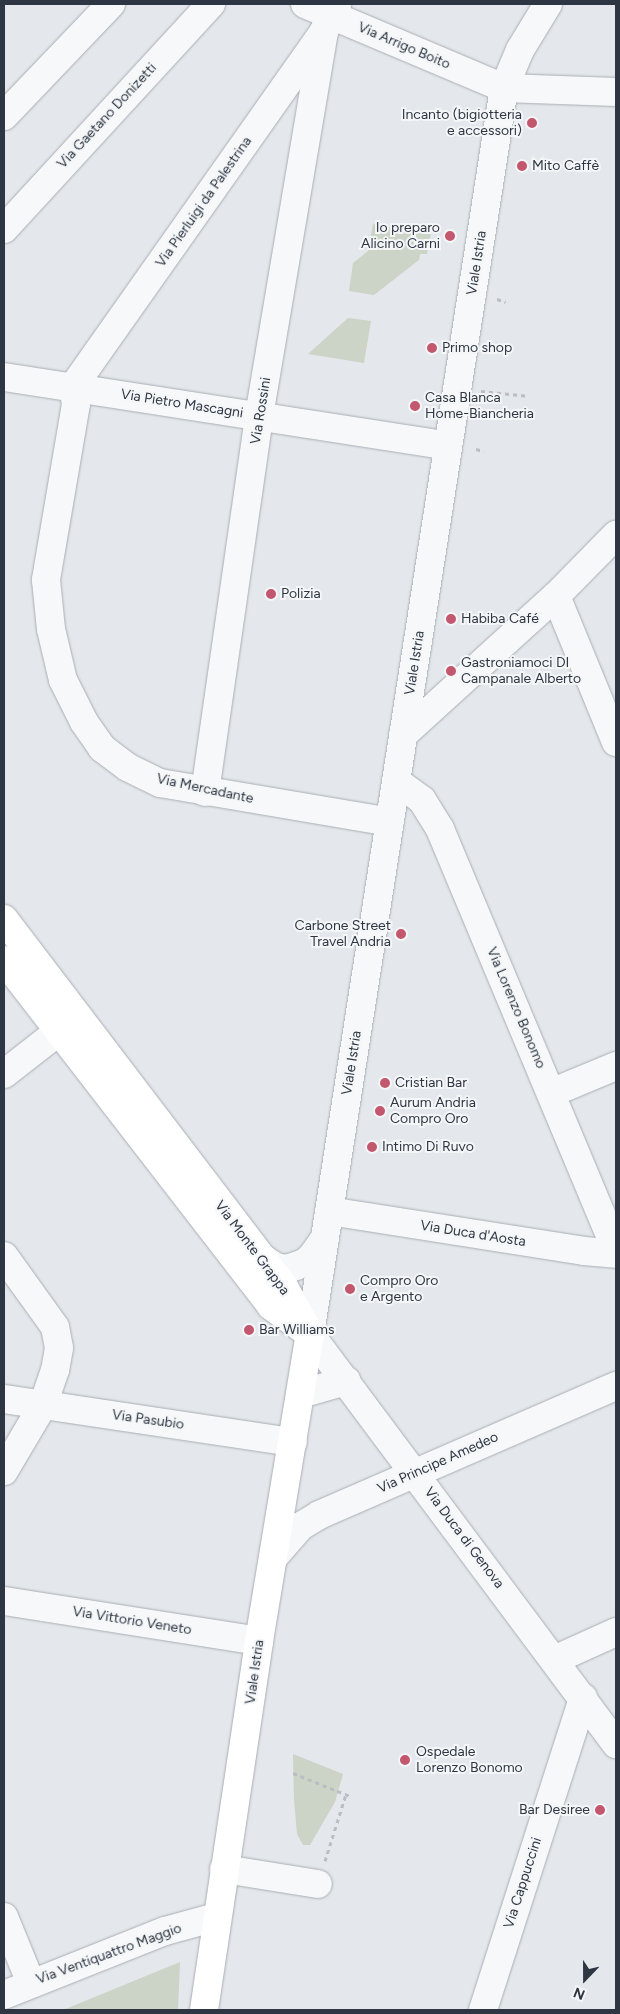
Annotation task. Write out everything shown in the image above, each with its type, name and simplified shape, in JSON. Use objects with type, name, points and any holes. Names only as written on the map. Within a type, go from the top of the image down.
[{"type":"main road","name":"Via Monte Grappa","points":[[4,920],[68,1024],[271,1306],[310,1334]]},
{"type":"main road","name":"Via Monte Grappa","points":[[4,960],[68,1024],[258,1255],[284,1287],[310,1334]]},
{"type":"main road","name":"Viale Istria","points":[[204,2010],[216,1917],[229,1870],[259,1641],[278,1554],[292,1442],[310,1334]]},
{"type":"street","points":[[4,116],[111,4]]},
{"type":"street","name":"Via Gaetano Donizetti","points":[[4,229],[211,4]]},
{"type":"street","name":"Via Arrigo Boito","points":[[305,4],[330,17],[504,88]]},
{"type":"street","name":"Viale Istria","points":[[229,1870],[278,1554],[311,1391],[310,1334],[504,88],[520,50],[548,4]]},
{"type":"street","name":"Via Pierluigi da Palestrina","points":[[74,388],[330,17]]},
{"type":"street","name":"Via Rossini","points":[[205,792],[260,416],[330,17]]},
{"type":"street","points":[[504,88],[614,96]]},
{"type":"street","name":"Via Pietro Mascagni","points":[[4,376],[448,446]]},
{"type":"street","name":"Via Mercadante","points":[[74,388],[76,404],[46,580],[50,629],[64,680],[84,722],[102,748],[126,767],[160,782],[205,792],[390,822]]},
{"type":"street","points":[[403,735],[556,596],[616,535]]},
{"type":"street","points":[[556,596],[616,742]]},
{"type":"street","name":"Via Lorenzo Bonomo","points":[[396,781],[422,800],[440,829],[616,1249]]},
{"type":"street","points":[[4,1074],[68,1024]]},
{"type":"street","points":[[551,1093],[616,1066]]},
{"type":"street","name":"Via Duca d'Aosta","points":[[330,1211],[584,1252],[616,1254]]},
{"type":"street","name":"Viale Istria","points":[[258,1255],[276,1267],[296,1266],[306,1262],[325,1238]]},
{"type":"street","points":[[4,1256],[55,1327],[59,1348],[55,1370],[43,1405],[4,1471]]},
{"type":"street","name":"Via Duca di Genova","points":[[310,1334],[415,1472],[616,1744]]},
{"type":"street","points":[[311,1391],[347,1382]]},
{"type":"street","name":"Via Principe Amedeo","points":[[278,1554],[301,1526],[320,1516],[415,1472],[616,1386]]},
{"type":"street","name":"Via Pasubio","points":[[4,1399],[292,1442]]},
{"type":"street","name":"Via Vittorio Veneto","points":[[4,1601],[259,1641]]},
{"type":"street","points":[[554,1660],[616,1632]]},
{"type":"street","name":"Via Cappuccini","points":[[482,2010],[582,1698]]},
{"type":"street","points":[[229,1870],[318,1884]]},
{"type":"street","points":[[4,1917],[31,1983]]},
{"type":"street","name":"Via Ventiquattro Maggio","points":[[4,1995],[165,1931],[216,1917]]},
{"type":"path","points":[[475,390],[529,396]]},
{"type":"path","points":[[476,449],[484,451]]},
{"type":"path","points":[[293,1774],[350,1796]]},
{"type":"green space","points":[[373,224],[431,233],[427,254],[420,254],[419,260],[374,295],[349,291],[353,263],[368,251]]},
{"type":"green space","points":[[348,318],[371,321],[364,363],[308,354]]},
{"type":"green space","points":[[293,1754],[343,1774],[335,1802],[310,1845],[303,1845],[297,1834]]},
{"type":"green space","points":[[180,1962],[178,2010],[63,2010]]},
{"type":"place","name":"Incanto (bigiotteria e accessori)","points":[[532,123]]},
{"type":"place","name":"Mito Caffè","points":[[522,166]]},
{"type":"place","name":"Io preparo Alicino Carni","points":[[450,236]]},
{"type":"place","name":"Primo shop","points":[[432,348]]},
{"type":"place","name":"Casa Blanca Home-Biancheria","points":[[415,406]]},
{"type":"place","name":"Polizia","points":[[271,594]]},
{"type":"place","name":"Habiba Café","points":[[451,619]]},
{"type":"place","name":"Gastroniamoci DI Campanale Alberto","points":[[451,671]]},
{"type":"place","name":"Carbone Street Travel Andria","points":[[401,934]]},
{"type":"place","name":"Cristian Bar","points":[[385,1083]]},
{"type":"place","name":"Aurum Andria Compro Oro","points":[[380,1111]]},
{"type":"place","name":"Intimo Di Ruvo","points":[[372,1147]]},
{"type":"place","name":"Compro Oro e Argento","points":[[350,1289]]},
{"type":"place","name":"Bar Williams","points":[[249,1330]]},
{"type":"place","name":"Ospedale Lorenzo Bonomo","points":[[405,1760]]},
{"type":"place","name":"Bar Desiree","points":[[600,1810]]}]
